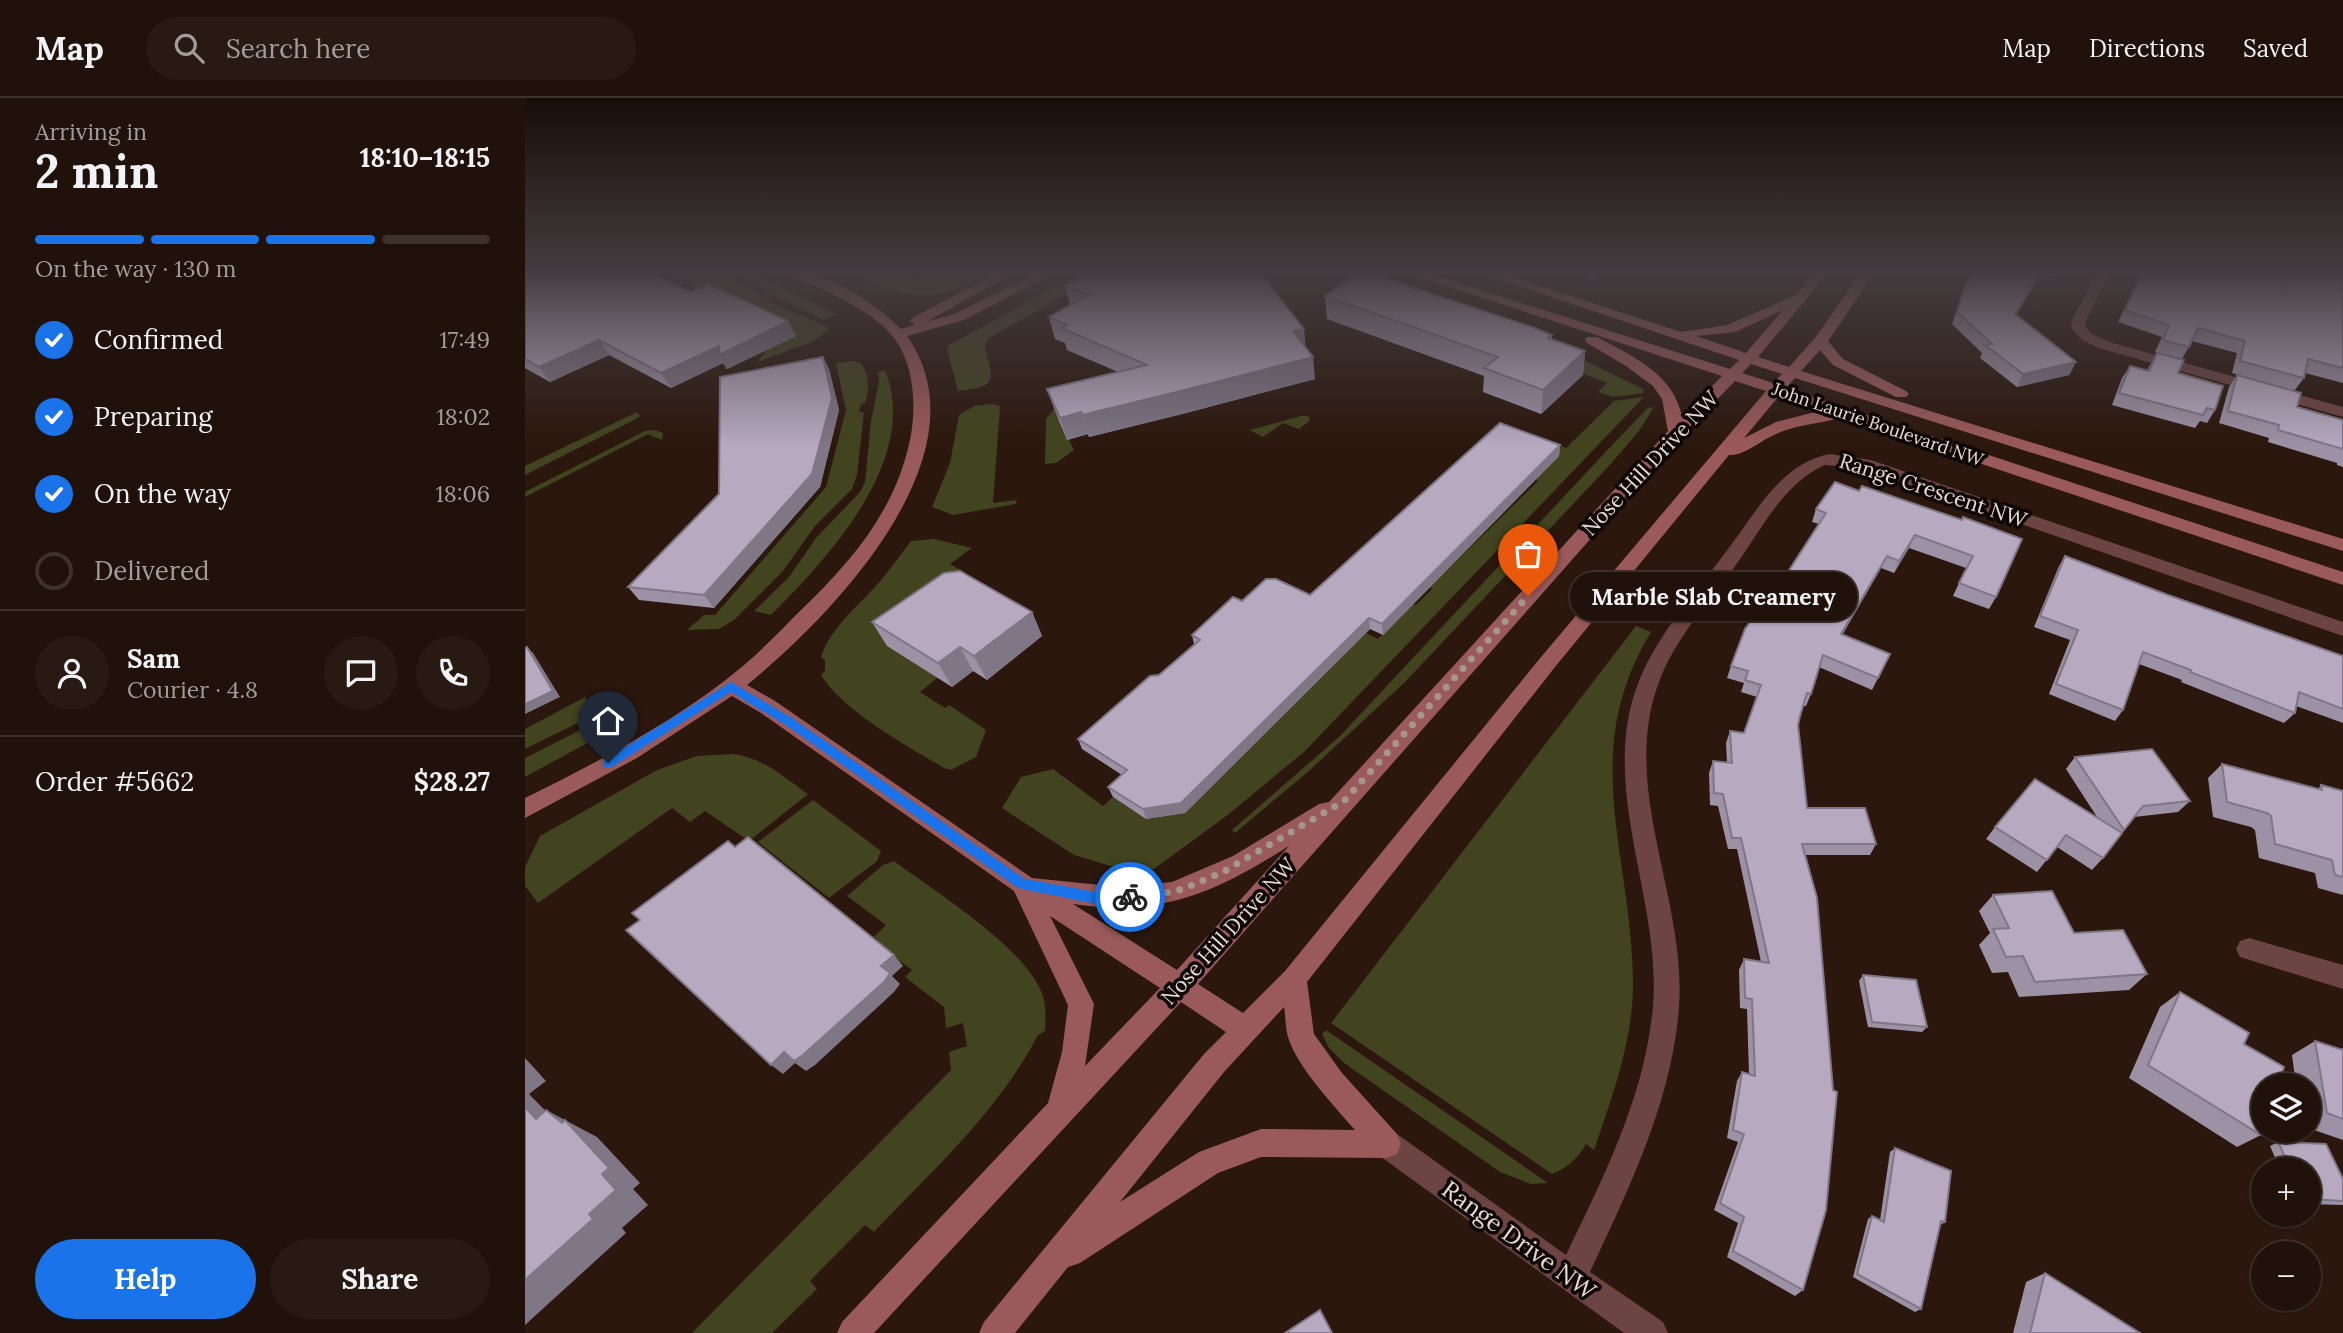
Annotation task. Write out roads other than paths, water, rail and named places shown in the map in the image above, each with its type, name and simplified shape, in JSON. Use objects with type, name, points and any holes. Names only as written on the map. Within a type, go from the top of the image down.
[{"type":"main road","points":[[525,810],[648,740],[731,686],[775,649],[852,570],[886,519],[917,452],[923,406],[920,381],[911,354],[894,331]]},
{"type":"main road","points":[[898,334],[903,331]]},
{"type":"main road","points":[[898,334],[910,331]]},
{"type":"main road","points":[[1575,331],[1626,359],[1665,390],[1673,410],[1676,432]]},
{"type":"main road","name":"John Laurie Boulevard NW","points":[[1595,331],[1734,374],[2343,579]]},
{"type":"main road","name":"John Laurie Boulevard NW","points":[[1666,331],[2343,545]]},
{"type":"main road","points":[[1673,333],[1707,331]]},
{"type":"main road","name":"Nose Hill Drive NW","points":[[853,1333],[1059,1111],[1180,986],[1676,432],[1772,331]]},
{"type":"main road","points":[[995,1333],[1214,1063],[1294,979],[1548,662],[1827,331]]},
{"type":"main road","points":[[1820,341],[1838,362],[1881,386],[2013,441]]},
{"type":"main road","points":[[1716,461],[1766,430],[1796,418],[1847,413]]},
{"type":"main road","points":[[731,686],[800,729],[1022,884],[1246,1030]]},
{"type":"main road","points":[[1022,884],[1091,897],[1147,897],[1183,889],[1223,872],[1344,801]]},
{"type":"main road","points":[[1022,884],[1081,1004],[1075,1052],[1059,1111]]},
{"type":"main road","points":[[1294,979],[1301,1038],[1332,1083],[1387,1144]]},
{"type":"main road","points":[[1052,1262],[1209,1162],[1261,1143],[1387,1144]]},
{"type":"street","points":[[2081,331],[2104,345],[2343,412]]},
{"type":"street","name":"Range Crescent NW","points":[[1571,1278],[1623,1165],[1651,1093],[1665,1018],[1666,963],[1637,793],[1637,742],[1644,696],[1658,659],[1784,486],[1809,465],[1832,457],[1865,464],[2343,629]]},
{"type":"street","points":[[2249,949],[2343,977]]},
{"type":"street","name":"Range Drive NW","points":[[1387,1144],[1571,1278],[1652,1333]]},
{"type":"place","name":"Marble Slab Creamery","points":[[1528,596]]}]
